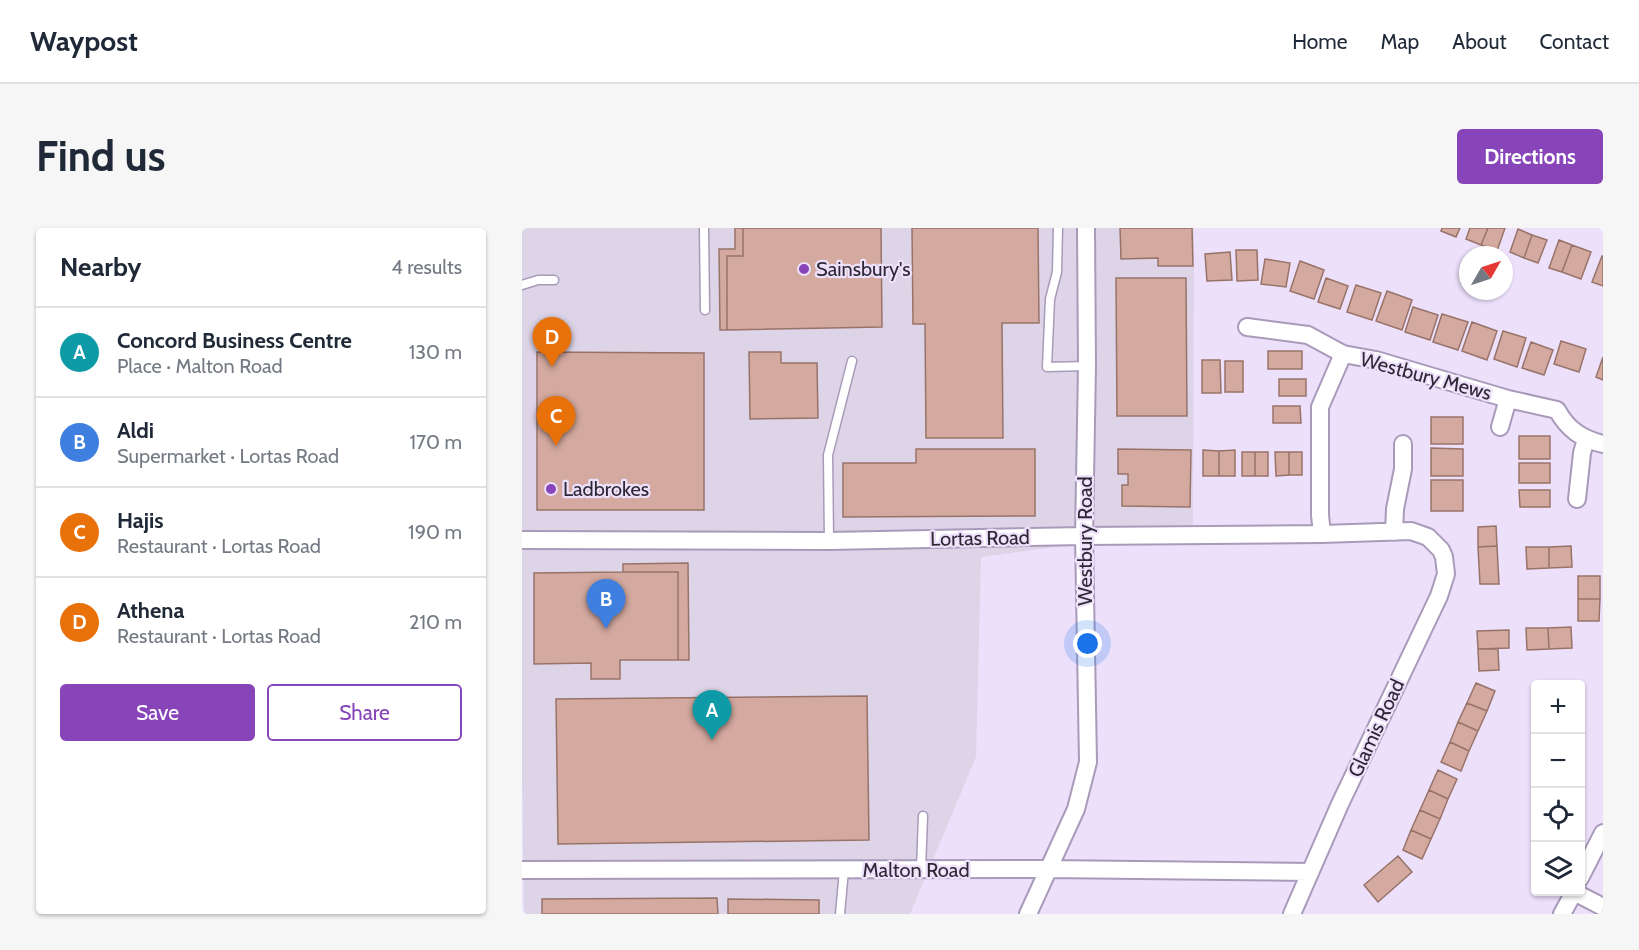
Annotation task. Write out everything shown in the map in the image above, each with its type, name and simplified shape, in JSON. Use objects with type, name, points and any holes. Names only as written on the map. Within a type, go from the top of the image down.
[{"type":"street","name":"Westbury Road","points":[[1028,914],[1076,809],[1088,762],[1084,536],[1087,366],[1086,228]]},
{"type":"street","name":"Westbury Mews","points":[[1247,327],[1308,335],[1343,354],[1376,360],[1508,399],[1557,410],[1569,428],[1586,439]]},
{"type":"street","name":"Westbury Mews","points":[[1322,534],[1320,407],[1343,354]]},
{"type":"street","points":[[1500,427],[1508,399]]},
{"type":"street","points":[[1577,499],[1582,453],[1586,439],[1603,444]]},
{"type":"street","points":[[1394,532],[1395,509],[1403,469],[1403,444]]},
{"type":"street","name":"Lortas Road","points":[[522,540],[829,541],[1411,531],[1420,533],[1435,543]]},
{"type":"street","name":"Glamis Road","points":[[1292,914],[1439,596],[1446,574],[1446,566],[1441,550],[1435,543]]},
{"type":"street","points":[[1585,869],[1603,832]]},
{"type":"street","name":"Malton Road","points":[[522,870],[1048,869],[1310,872]]},
{"type":"street","points":[[1585,894],[1603,907]]},
{"type":"street","points":[[1562,914],[1571,896]]},
{"type":"lane","points":[[704,228],[705,310]]},
{"type":"lane","points":[[1058,228],[1057,272],[1050,299],[1047,367],[1087,366]]},
{"type":"lane","points":[[522,285],[538,280],[554,280]]},
{"type":"lane","points":[[829,541],[828,455],[852,361]]},
{"type":"lane","points":[[921,870],[923,816]]},
{"type":"lane","points":[[840,914],[844,870]]},
{"type":"shaded area","points":[[522,228],[1194,228],[1193,528],[981,557],[976,757],[910,914],[524,914]]},
{"type":"building","points":[[735,228],[743,228],[743,256],[727,256],[727,330],[720,330],[719,249],[735,249]]},
{"type":"building","name":"Sainsbury's","points":[[743,228],[881,228],[882,327],[727,330],[727,256],[743,256]]},
{"type":"building","points":[[912,228],[1038,228],[1039,323],[1002,323],[1003,438],[926,438],[925,324],[913,324]]},
{"type":"building","points":[[1120,228],[1192,228],[1193,266],[1158,266],[1158,258],[1121,259]]},
{"type":"building","points":[[1442,228],[1460,228],[1456,237],[1441,231]]},
{"type":"building","points":[[1470,228],[1488,228],[1481,245],[1466,239]]},
{"type":"building","points":[[1488,228],[1505,228],[1499,246],[1481,245]]},
{"type":"building","points":[[1518,229],[1532,235],[1524,258],[1513,253],[1512,246]]},
{"type":"building","points":[[1532,235],[1547,240],[1538,263],[1524,258]]},
{"type":"building","points":[[1559,240],[1572,245],[1562,272],[1549,268]]},
{"type":"building","points":[[1572,245],[1591,252],[1581,279],[1562,272]]},
{"type":"building","points":[[1236,250],[1257,250],[1258,280],[1237,281]]},
{"type":"building","points":[[1230,252],[1232,280],[1207,281],[1205,254]]},
{"type":"building","points":[[1603,256],[1603,286],[1592,282]]},
{"type":"building","points":[[1265,259],[1290,263],[1286,287],[1261,284]]},
{"type":"building","points":[[1300,261],[1324,270],[1314,299],[1290,291]]},
{"type":"building","points":[[1116,278],[1186,278],[1187,416],[1117,416]]},
{"type":"building","points":[[1326,278],[1348,286],[1340,309],[1318,302]]},
{"type":"building","points":[[1356,285],[1381,293],[1372,320],[1347,312]]},
{"type":"building","points":[[1387,291],[1412,300],[1402,330],[1376,321]]},
{"type":"building","points":[[1413,307],[1438,315],[1430,340],[1405,332]]},
{"type":"building","points":[[1442,314],[1468,322],[1458,350],[1433,342]]},
{"type":"building","points":[[1472,322],[1497,331],[1487,360],[1462,351]]},
{"type":"building","points":[[1503,331],[1526,338],[1517,367],[1494,359]]},
{"type":"building","points":[[1561,341],[1586,349],[1579,372],[1554,364]]},
{"type":"building","points":[[1531,342],[1553,350],[1544,375],[1522,368]]},
{"type":"building","points":[[1268,351],[1302,351],[1302,369],[1268,369]]},
{"type":"building","points":[[537,352],[704,353],[704,510],[537,510]]},
{"type":"building","points":[[749,352],[781,352],[781,363],[817,363],[818,418],[750,419]]},
{"type":"building","points":[[1603,357],[1603,380],[1596,377]]},
{"type":"building","points":[[1202,360],[1220,360],[1221,393],[1202,393]]},
{"type":"building","points":[[1225,361],[1243,361],[1243,392],[1225,392]]},
{"type":"building","points":[[1279,379],[1306,379],[1306,396],[1279,396]]},
{"type":"building","points":[[1273,406],[1300,406],[1301,423],[1273,423]]},
{"type":"building","points":[[1431,417],[1463,417],[1463,444],[1431,444]]},
{"type":"building","points":[[1519,436],[1550,436],[1550,459],[1519,459]]},
{"type":"building","points":[[1431,448],[1463,449],[1463,476],[1431,476]]},
{"type":"building","points":[[916,449],[1035,449],[1035,516],[843,517],[843,463],[916,463]]},
{"type":"building","points":[[1118,449],[1191,450],[1190,507],[1122,506],[1122,485],[1128,485],[1128,474],[1118,474]]},
{"type":"building","points":[[1203,450],[1219,451],[1219,476],[1203,476]]},
{"type":"building","points":[[1235,450],[1235,476],[1219,476],[1219,451]]},
{"type":"building","points":[[1242,452],[1255,452],[1255,476],[1242,476]]},
{"type":"building","points":[[1255,452],[1268,452],[1268,476],[1255,476]]},
{"type":"building","points":[[1275,452],[1289,452],[1289,475],[1276,476]]},
{"type":"building","points":[[1289,452],[1302,452],[1302,475],[1289,475]]},
{"type":"building","points":[[1519,463],[1550,463],[1550,483],[1519,483]]},
{"type":"building","points":[[1431,480],[1463,480],[1463,511],[1431,511]]},
{"type":"building","points":[[1519,490],[1550,490],[1550,507],[1520,507]]},
{"type":"building","points":[[1496,526],[1497,546],[1478,547],[1478,527]]},
{"type":"building","points":[[1497,546],[1499,584],[1480,584],[1478,547]]},
{"type":"building","points":[[1571,546],[1572,567],[1549,568],[1549,547]]},
{"type":"building","points":[[1526,547],[1549,547],[1549,568],[1527,569]]},
{"type":"building","points":[[688,563],[689,660],[678,660],[678,572],[623,572],[623,564]]},
{"type":"building","points":[[678,572],[678,660],[620,660],[620,679],[591,679],[591,663],[534,664],[534,573]]},
{"type":"building","points":[[1578,576],[1600,576],[1600,599],[1578,599]]},
{"type":"building","points":[[1578,599],[1600,599],[1599,621],[1578,621]]},
{"type":"building","points":[[1571,627],[1572,648],[1549,649],[1548,628]]},
{"type":"building","points":[[1526,628],[1548,628],[1549,649],[1527,650]]},
{"type":"building","points":[[1509,630],[1509,648],[1478,649],[1477,631]]},
{"type":"building","points":[[1478,649],[1498,649],[1499,670],[1479,671]]},
{"type":"building","points":[[1476,683],[1495,691],[1487,711],[1467,703]]},
{"type":"building","points":[[867,696],[869,840],[558,844],[556,699]]},
{"type":"building","points":[[1467,703],[1487,711],[1478,731],[1458,722]]},
{"type":"building","points":[[1458,722],[1478,731],[1469,751],[1450,742]]},
{"type":"building","points":[[1450,742],[1469,751],[1461,771],[1441,762]]},
{"type":"building","points":[[1438,770],[1457,779],[1448,799],[1429,790]]},
{"type":"building","points":[[1429,790],[1448,799],[1440,819],[1420,810]]},
{"type":"building","points":[[1420,810],[1440,819],[1431,839],[1411,830]]},
{"type":"building","points":[[1411,830],[1431,839],[1422,859],[1403,850]]},
{"type":"building","points":[[1398,856],[1412,872],[1378,902],[1364,885]]},
{"type":"building","points":[[717,898],[718,914],[542,914],[542,899]]},
{"type":"building","points":[[728,899],[819,900],[819,914],[728,914]]},
{"type":"place","name":"Sainsbury's","points":[[804,269]]},
{"type":"place","name":"Athena","points":[[552,367]]},
{"type":"place","name":"Hajis","points":[[556,446]]},
{"type":"place","name":"Ladbrokes","points":[[551,489]]},
{"type":"place","name":"Aldi","points":[[606,629]]},
{"type":"place","name":"Concord Business Centre","points":[[712,740]]}]
